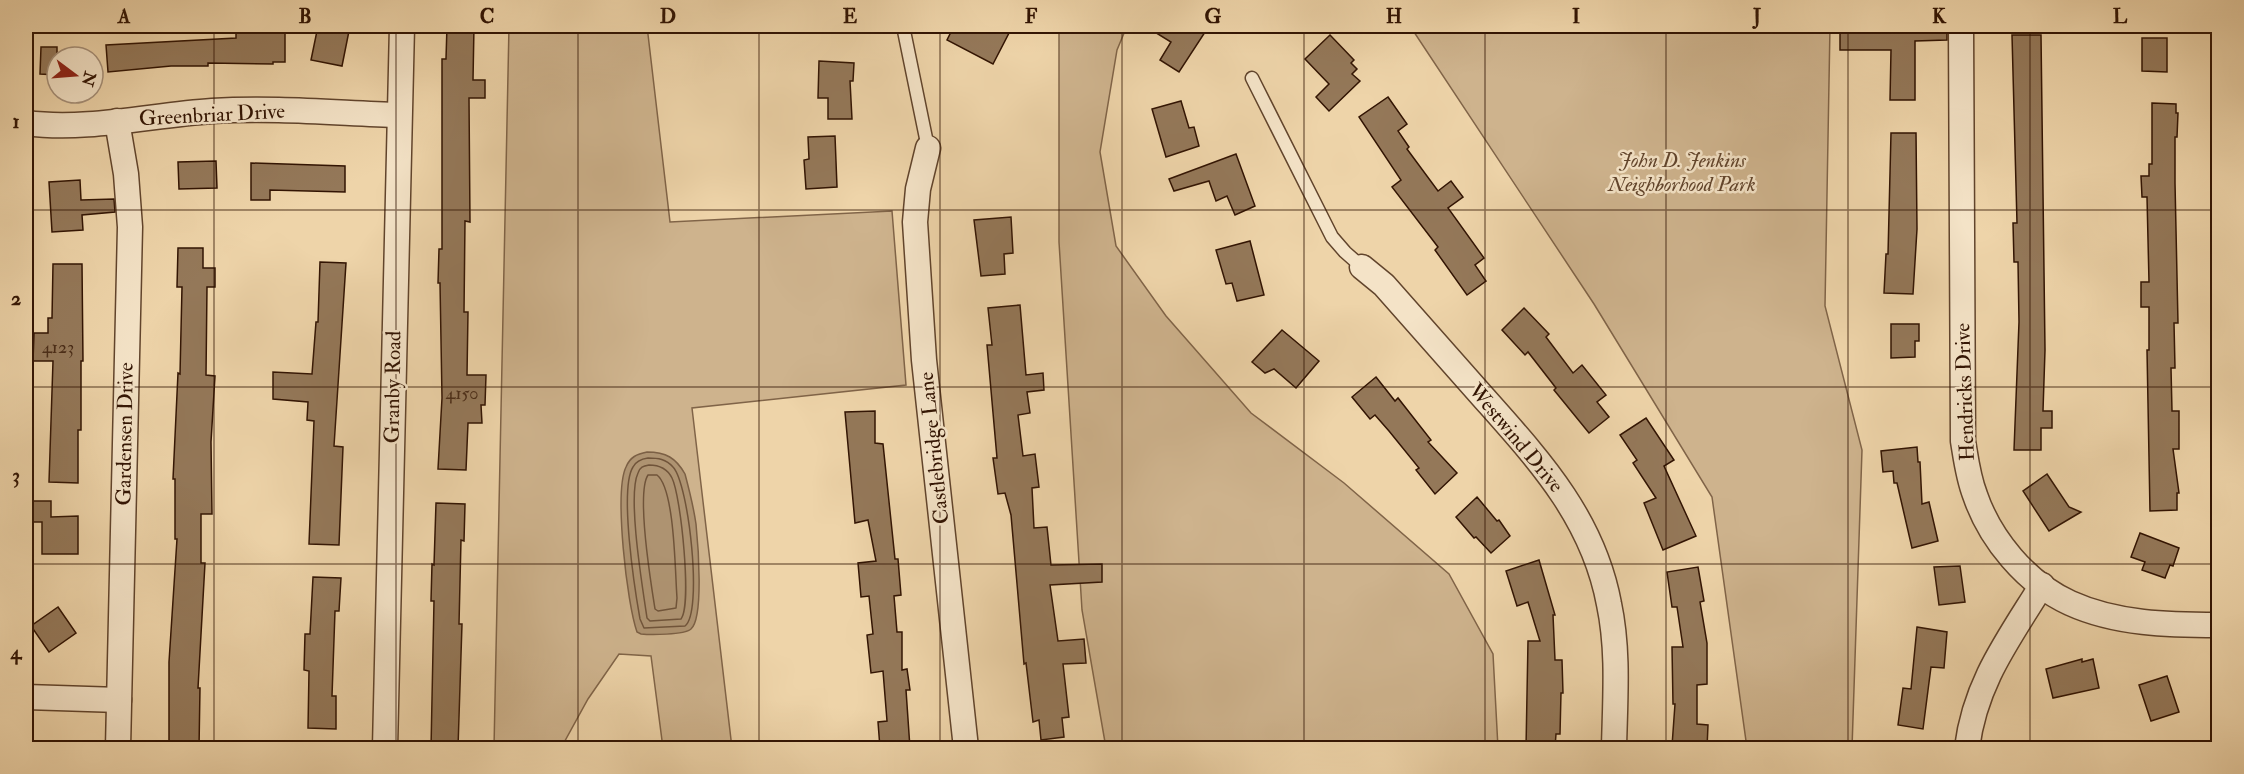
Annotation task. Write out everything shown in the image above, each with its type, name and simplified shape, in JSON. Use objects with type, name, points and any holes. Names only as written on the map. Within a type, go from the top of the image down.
[{"type":"street","name":"Granby Road","points":[[385,748],[402,26]]},
{"type":"street","name":"Hendricks Drive","points":[[1961,26],[1963,441],[1975,496],[1988,524],[2006,551],[2042,585],[2068,602],[2131,620],[2174,625],[2218,625]]},
{"type":"street","name":"Greenbriar Drive","points":[[26,123],[54,125],[117,121],[213,111],[399,115]]},
{"type":"street","name":"Gardensen Drive","points":[[117,121],[126,174],[130,228],[118,748]]},
{"type":"street","name":"Castlebridge Lane","points":[[928,148],[918,189],[915,222],[922,337],[966,748]]},
{"type":"street","name":"Westwind Drive","points":[[1362,267],[1384,285],[1538,459],[1562,491],[1582,526],[1601,573],[1616,642],[1614,748]]},
{"type":"street","points":[[1966,748],[1976,705],[1989,671],[2042,585]]},
{"type":"street","points":[[26,698],[119,700]]},
{"type":"lane","points":[[903,26],[928,148]]},
{"type":"lane","points":[[1252,78],[1332,237],[1362,267]]},
{"type":"green space","points":[[509,26],[647,26],[670,222],[892,211],[906,385],[692,408],[732,748],[663,748],[651,656],[619,654],[588,699],[561,748],[494,748]]},
{"type":"green space","points":[[1059,26],[1127,26],[1117,50],[1100,152],[1116,246],[1166,316],[1251,413],[1344,483],[1449,574],[1493,654],[1498,748],[1106,748],[1082,610],[1059,242]]},
{"type":"green space","name":"John D. Jenkins Neighborhood Park","points":[[1410,26],[1830,26],[1825,306],[1862,450],[1852,748],[1747,748],[1712,497],[1594,304]]},
{"type":"water","points":[[647,452],[670,457],[682,468],[694,512],[699,563],[699,596],[695,622],[687,631],[641,634],[637,632],[633,618],[623,548],[621,499],[626,467],[632,458]]},
{"type":"building","points":[[318,26],[350,26],[342,66],[311,60]]},
{"type":"building","points":[[447,26],[474,26],[473,80],[485,80],[485,98],[469,98],[470,222],[465,221],[464,312],[468,312],[467,375],[486,375],[485,405],[481,405],[482,423],[468,423],[466,470],[438,469],[442,398],[440,283],[438,283],[439,249],[442,249],[442,59],[446,59]]},
{"type":"building","points":[[954,26],[995,26],[1009,33],[993,64],[947,40]]},
{"type":"building","points":[[1145,26],[1209,26],[1179,72],[1160,60],[1171,42]]},
{"type":"building","points":[[1888,26],[1947,26],[1947,40],[1915,41],[1915,100],[1890,100],[1891,50],[1840,50],[1840,32],[1888,32]]},
{"type":"building","points":[[236,33],[285,33],[285,62],[273,62],[273,64],[208,63],[208,66],[171,66],[108,72],[106,45],[236,38]]},
{"type":"building","points":[[1330,35],[1354,60],[1351,63],[1357,69],[1352,74],[1360,81],[1329,111],[1316,97],[1329,84],[1305,59]]},
{"type":"building","points":[[2012,35],[2041,35],[2045,350],[2043,411],[2052,411],[2052,428],[2041,428],[2041,450],[2014,450],[2019,322],[2018,262],[2014,262],[2013,223],[2017,223]]},
{"type":"building","points":[[2142,38],[2167,38],[2167,72],[2142,71]]},
{"type":"building","points":[[41,47],[45,47],[45,74],[40,74]]},
{"type":"building","points":[[819,61],[854,63],[853,81],[850,81],[852,119],[828,119],[828,98],[818,98]]},
{"type":"building","points":[[1388,97],[1407,124],[1398,131],[1409,147],[1407,149],[1438,191],[1451,181],[1463,197],[1448,208],[1484,258],[1475,265],[1486,281],[1467,295],[1435,250],[1438,247],[1392,187],[1401,180],[1359,117]]},
{"type":"building","points":[[1181,101],[1189,128],[1194,127],[1199,146],[1166,157],[1152,109]]},
{"type":"building","points":[[2152,103],[2176,104],[2176,113],[2178,113],[2177,137],[2175,137],[2175,183],[2178,323],[2174,323],[2175,368],[2171,368],[2172,411],[2179,411],[2179,449],[2173,449],[2179,493],[2177,493],[2177,510],[2150,511],[2147,350],[2149,350],[2149,307],[2141,307],[2141,282],[2149,282],[2147,197],[2142,197],[2141,176],[2149,176],[2149,164],[2152,164]]},
{"type":"building","points":[[1891,133],[1916,133],[1917,229],[1913,294],[1884,293],[1886,254],[1888,254]]},
{"type":"building","points":[[835,136],[837,187],[806,189],[804,160],[809,159],[808,137]]},
{"type":"building","points":[[1236,154],[1255,206],[1235,215],[1227,196],[1216,201],[1209,181],[1174,191],[1169,179]]},
{"type":"building","points":[[216,161],[217,188],[179,189],[178,162]]},
{"type":"building","points":[[251,163],[345,166],[345,192],[270,190],[270,200],[251,200]]},
{"type":"building","points":[[80,180],[81,200],[114,199],[115,212],[82,215],[83,230],[52,232],[49,182]]},
{"type":"building","points":[[1011,217],[1013,253],[1004,254],[1005,274],[981,276],[974,220]]},
{"type":"building","points":[[1250,241],[1264,295],[1237,301],[1232,283],[1226,284],[1216,250]]},
{"type":"building","points":[[178,248],[203,248],[203,268],[215,268],[215,287],[207,287],[206,375],[215,376],[211,442],[212,514],[201,514],[201,563],[205,563],[198,688],[200,688],[199,748],[169,748],[169,662],[177,539],[175,539],[175,479],[173,479],[178,373],[180,374],[182,287],[177,287]]},
{"type":"building","points":[[320,262],[346,263],[334,446],[343,447],[339,545],[309,544],[314,421],[307,420],[308,402],[273,399],[273,372],[312,374],[316,322],[318,322]]},
{"type":"building","points":[[53,264],[82,264],[83,361],[81,361],[81,430],[78,430],[78,483],[49,482],[53,361],[33,361],[34,333],[48,333],[48,318],[52,318]]},
{"type":"building","points":[[1020,305],[1026,375],[1043,373],[1044,390],[1027,392],[1030,413],[1018,415],[1023,456],[1035,454],[1039,487],[1032,488],[1034,528],[1047,527],[1051,565],[1102,564],[1102,582],[1050,585],[1058,641],[1084,639],[1086,663],[1063,664],[1069,717],[1062,718],[1064,737],[1041,740],[1039,720],[1033,722],[1026,663],[1024,664],[1011,515],[1005,493],[998,494],[993,458],[997,458],[987,345],[992,345],[988,308]]},
{"type":"building","points":[[1524,308],[1549,334],[1546,337],[1573,373],[1582,365],[1606,395],[1597,402],[1609,417],[1589,433],[1554,390],[1556,388],[1528,352],[1525,355],[1502,330]]},
{"type":"building","points":[[1891,324],[1919,324],[1919,341],[1915,341],[1915,357],[1891,358]]},
{"type":"building","points":[[1282,330],[1319,361],[1296,388],[1274,369],[1265,373],[1252,362]]},
{"type":"building","points":[[1376,377],[1395,401],[1398,398],[1431,440],[1428,442],[1457,473],[1435,494],[1416,470],[1419,468],[1389,431],[1375,415],[1370,419],[1352,397]]},
{"type":"building","points":[[875,411],[875,443],[883,444],[895,559],[898,559],[901,595],[894,596],[897,632],[902,632],[902,670],[907,669],[910,690],[906,690],[910,748],[880,748],[878,722],[887,721],[883,671],[871,673],[867,635],[873,634],[869,596],[861,597],[858,563],[876,561],[868,520],[855,523],[845,412]]},
{"type":"building","points":[[1646,418],[1674,460],[1664,466],[1696,536],[1663,550],[1644,503],[1656,498],[1633,463],[1637,460],[1620,435]]},
{"type":"building","points":[[1917,447],[1922,504],[1929,502],[1938,541],[1912,548],[1897,483],[1894,483],[1893,471],[1883,472],[1881,451]]},
{"type":"building","points":[[2047,474],[2069,507],[2081,512],[2049,531],[2023,491]]},
{"type":"building","points":[[1477,497],[1497,521],[1499,520],[1510,536],[1491,553],[1456,517]]},
{"type":"building","points":[[32,501],[51,501],[51,517],[78,516],[78,554],[42,554],[42,522],[32,522]]},
{"type":"building","points":[[436,503],[465,504],[464,541],[461,540],[459,624],[462,624],[458,748],[431,748],[434,601],[431,601]]},
{"type":"building","points":[[2140,533],[2179,548],[2173,566],[2170,565],[2165,578],[2142,570],[2145,562],[2131,557]]},
{"type":"building","points":[[1539,560],[1555,615],[1553,615],[1555,660],[1562,660],[1563,693],[1561,693],[1560,734],[1556,734],[1555,748],[1526,748],[1528,641],[1540,641],[1528,602],[1517,606],[1506,571]]},
{"type":"building","points":[[1960,566],[1965,602],[1939,605],[1934,567]]},
{"type":"building","points":[[1698,567],[1704,601],[1700,602],[1707,643],[1707,684],[1697,685],[1697,724],[1708,725],[1707,748],[1678,748],[1678,746],[1672,746],[1675,704],[1673,704],[1672,647],[1683,647],[1677,607],[1672,607],[1667,572]]},
{"type":"building","points":[[313,577],[341,578],[339,611],[335,611],[332,696],[336,696],[336,729],[308,728],[309,671],[304,670],[305,634],[310,634]]},
{"type":"building","points":[[58,607],[76,633],[49,652],[31,626]]},
{"type":"building","points":[[1917,627],[1947,632],[1944,668],[1931,667],[1923,729],[1898,725],[1903,688],[1911,689]]},
{"type":"building","points":[[2082,659],[2082,662],[2093,659],[2099,688],[2053,698],[2046,669]]},
{"type":"building","points":[[2167,676],[2179,712],[2151,721],[2139,685]]}]
